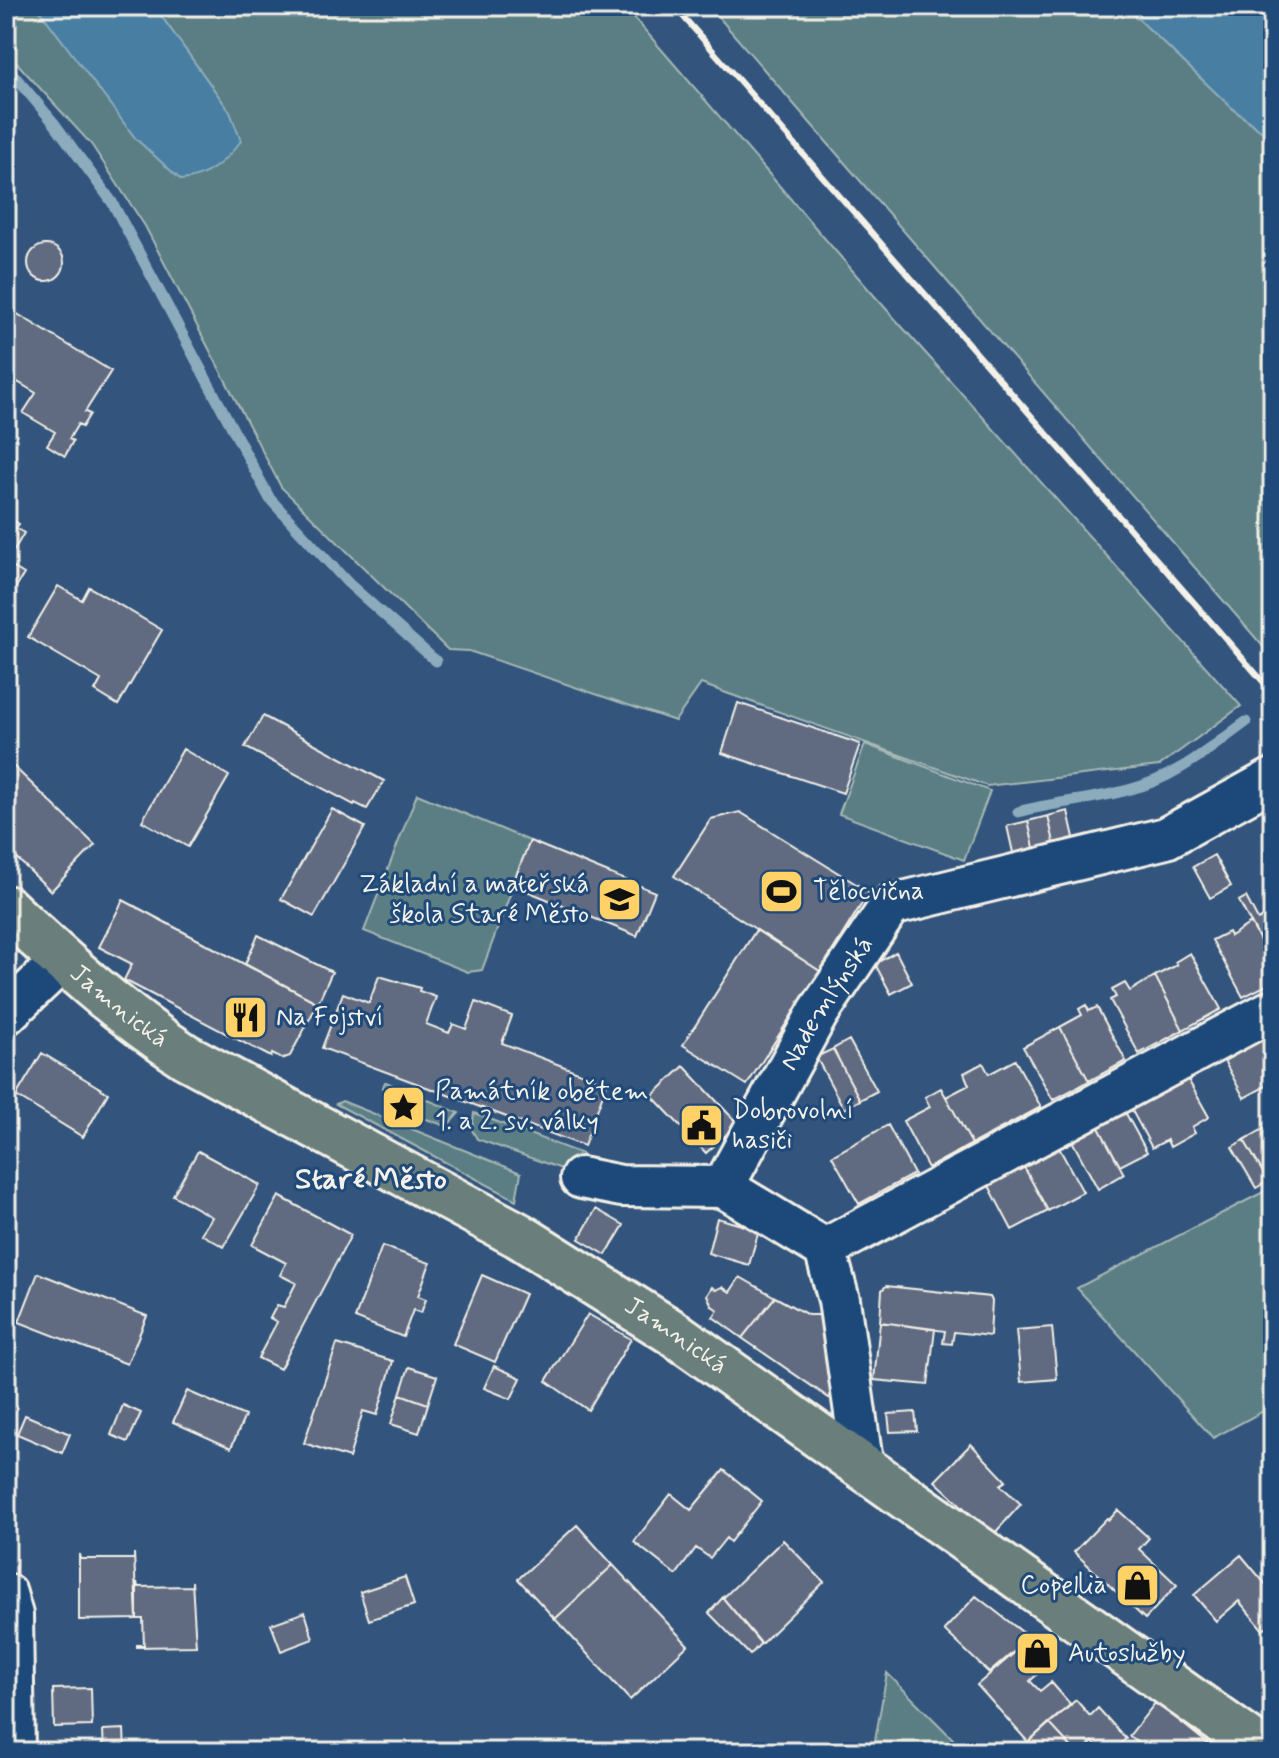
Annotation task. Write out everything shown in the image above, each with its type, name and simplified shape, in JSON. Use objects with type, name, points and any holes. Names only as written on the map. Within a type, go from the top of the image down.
[{"type":"main road","name":"Jamnická","points":[[6,908],[122,1013],[185,1056],[518,1235],[675,1334],[1265,1752]]},
{"type":"street","name":"Nademlýnská","points":[[723,1187],[818,1013],[891,905],[1166,838],[1273,779]]},
{"type":"street","name":"Jamnická","points":[[6,1014],[62,961]]},
{"type":"street","points":[[825,1249],[1273,1010]]},
{"type":"street","points":[[581,1178],[621,1186],[723,1187],[825,1249],[839,1300],[863,1469]]},
{"type":"street","points":[[6,1594],[12,1615],[14,1752]]},
{"type":"green space","points":[[6,6],[43,6],[40,11],[230,112],[154,6],[624,6],[871,292],[1241,706],[1159,766],[987,786],[701,684],[675,721],[469,651],[448,650],[281,487],[145,226],[91,144],[6,51]]},
{"type":"green space","points":[[709,6],[1125,6],[1234,110],[1273,140],[1273,658]]},
{"type":"green space","points":[[865,744],[990,791],[964,860],[839,814]]},
{"type":"green space","points":[[417,794],[530,841],[482,970],[468,972],[364,931]]},
{"type":"green space","points":[[385,1082],[459,1113],[449,1124],[443,1125],[415,1115],[416,1108],[407,1098],[398,1099],[393,1106],[387,1105],[383,1087]]},
{"type":"green space","points":[[342,1101],[521,1173],[516,1200],[336,1104]]},
{"type":"green space","points":[[474,1113],[582,1154],[575,1170],[570,1172],[477,1139],[472,1130]]},
{"type":"green space","points":[[1273,1187],[1273,1406],[1213,1438],[1077,1288]]},
{"type":"green space","points":[[887,1673],[966,1752],[873,1752]]},
{"type":"water","points":[[43,6],[154,6],[230,112],[241,141],[215,167],[200,176],[181,180],[136,139],[40,11]]},
{"type":"water","points":[[1125,6],[1273,6],[1273,140],[1232,108]]},
{"type":"building","points":[[46,245],[59,250],[64,263],[59,276],[46,281],[33,276],[28,263],[33,250]]},
{"type":"building","points":[[6,307],[111,371],[85,412],[90,414],[82,427],[78,424],[69,439],[73,441],[65,456],[47,445],[55,432],[23,413],[36,393],[6,375]]},
{"type":"building","points":[[6,516],[19,524],[16,528],[24,533],[13,552],[6,548]]},
{"type":"building","points":[[6,563],[24,574],[6,603]]},
{"type":"building","points":[[58,586],[82,600],[89,587],[162,630],[118,705],[95,691],[101,680],[28,637]]},
{"type":"building","points":[[738,703],[860,744],[843,793],[722,753]]},
{"type":"building","points":[[263,716],[384,781],[367,809],[245,747]]},
{"type":"building","points":[[183,749],[229,776],[188,847],[142,821]]},
{"type":"building","points":[[6,759],[95,845],[51,891],[6,848]]},
{"type":"building","points":[[332,809],[365,827],[314,917],[281,899]]},
{"type":"building","points":[[1068,811],[1075,842],[1055,847],[1048,816]]},
{"type":"building","name":"Tělocvična","points":[[740,812],[869,892],[820,971],[674,876],[711,819]]},
{"type":"building","points":[[1048,816],[1055,847],[1035,852],[1028,821]]},
{"type":"building","points":[[1028,821],[1035,852],[1014,857],[1007,826]]},
{"type":"building","points":[[530,841],[655,892],[637,936],[512,885]]},
{"type":"building","points":[[1214,855],[1231,886],[1210,898],[1193,867]]},
{"type":"building","points":[[1246,897],[1258,920],[1273,912],[1273,965],[1239,901]]},
{"type":"building","points":[[123,900],[318,1003],[290,1056],[282,1059],[272,1054],[271,1057],[124,980],[132,964],[99,947]]},
{"type":"building","points":[[1251,923],[1273,965],[1273,982],[1243,997],[1212,940],[1228,932],[1230,936]]},
{"type":"building","points":[[756,930],[820,971],[747,1085],[683,1045]]},
{"type":"building","points":[[258,935],[332,972],[318,1003],[245,964]]},
{"type":"building","points":[[896,952],[912,983],[891,994],[875,964]]},
{"type":"building","points":[[1190,953],[1221,1009],[1183,1030],[1155,976],[1177,965],[1175,962]]},
{"type":"building","points":[[379,976],[420,988],[419,991],[436,997],[426,1024],[449,1033],[453,1024],[466,1029],[476,1002],[512,1016],[502,1043],[607,1083],[584,1146],[322,1048],[343,993],[369,1003]]},
{"type":"building","points":[[1155,976],[1183,1030],[1139,1054],[1110,1000],[1116,997],[1112,990],[1125,983],[1130,991]]},
{"type":"building","points":[[1086,1005],[1089,1011],[1097,1007],[1126,1061],[1089,1081],[1060,1027],[1082,1015],[1079,1009]]},
{"type":"building","points":[[1060,1027],[1089,1081],[1053,1100],[1023,1047]]},
{"type":"building","points":[[1273,1029],[1273,1097],[1266,1086],[1244,1098],[1222,1057]]},
{"type":"building","points":[[849,1040],[877,1091],[860,1100],[833,1049]]},
{"type":"building","points":[[833,1049],[860,1100],[844,1109],[816,1057]]},
{"type":"building","points":[[42,1053],[108,1093],[83,1137],[16,1096]]},
{"type":"building","points":[[1015,1060],[1041,1107],[972,1144],[946,1097],[969,1085],[964,1073],[983,1063],[989,1074]]},
{"type":"building","points":[[684,1066],[738,1124],[706,1153],[652,1096]]},
{"type":"building","points":[[1186,1076],[1209,1117],[1192,1127],[1195,1133],[1170,1147],[1167,1140],[1152,1148],[1130,1107]]},
{"type":"building","points":[[941,1088],[972,1144],[928,1168],[903,1121],[930,1107],[925,1097]]},
{"type":"building","points":[[1124,1110],[1147,1152],[1120,1166],[1097,1124]]},
{"type":"building","points":[[1097,1124],[1124,1174],[1098,1189],[1071,1139]]},
{"type":"building","points":[[888,1125],[914,1174],[859,1204],[832,1156]]},
{"type":"building","points":[[1265,1128],[1273,1142],[1273,1178],[1268,1181],[1244,1140]]},
{"type":"building","points":[[1244,1140],[1268,1181],[1256,1188],[1232,1147]]},
{"type":"building","points":[[1058,1146],[1083,1192],[1048,1211],[1023,1165]]},
{"type":"building","points":[[198,1151],[260,1185],[224,1247],[201,1234],[212,1217],[173,1195]]},
{"type":"building","points":[[1023,1165],[1048,1211],[1012,1230],[988,1184]]},
{"type":"building","points":[[279,1196],[351,1235],[280,1369],[258,1358],[277,1322],[270,1318],[277,1305],[284,1307],[296,1283],[280,1275],[286,1263],[252,1245]]},
{"type":"building","points":[[596,1209],[624,1225],[606,1255],[579,1239]]},
{"type":"building","points":[[717,1218],[759,1230],[749,1265],[708,1253]]},
{"type":"building","points":[[382,1246],[430,1263],[418,1296],[426,1299],[421,1313],[413,1310],[403,1337],[355,1318]]},
{"type":"building","points":[[38,1273],[147,1316],[127,1364],[19,1322]]},
{"type":"building","points":[[482,1275],[525,1294],[495,1362],[453,1344]]},
{"type":"building","points":[[740,1277],[775,1297],[742,1338],[713,1317],[718,1310],[712,1306],[707,1295],[712,1287],[716,1290],[722,1287],[730,1292]]},
{"type":"building","points":[[886,1286],[990,1297],[990,1336],[954,1332],[952,1344],[943,1343],[945,1331],[880,1322],[882,1290]]},
{"type":"building","points":[[775,1297],[808,1315],[822,1315],[842,1392],[829,1398],[742,1338]]},
{"type":"building","points":[[588,1314],[631,1339],[588,1410],[546,1381]]},
{"type":"building","points":[[880,1322],[935,1329],[928,1385],[874,1380]]},
{"type":"building","points":[[1052,1327],[1057,1379],[1021,1382],[1016,1330]]},
{"type":"building","points":[[337,1344],[393,1361],[377,1415],[363,1411],[349,1458],[304,1443]]},
{"type":"building","points":[[494,1366],[521,1378],[511,1399],[484,1388]]},
{"type":"building","points":[[409,1367],[437,1376],[428,1404],[400,1394]]},
{"type":"building","points":[[187,1391],[245,1416],[231,1448],[173,1422]]},
{"type":"building","points":[[400,1394],[428,1404],[419,1433],[391,1424]]},
{"type":"building","points":[[123,1405],[141,1413],[128,1442],[111,1435]]},
{"type":"building","points":[[915,1412],[917,1431],[890,1432],[888,1414]]},
{"type":"building","points":[[25,1415],[70,1434],[62,1453],[17,1434]]},
{"type":"building","points":[[971,1444],[1006,1481],[1000,1485],[1021,1504],[993,1535],[935,1481]]},
{"type":"building","points":[[724,1470],[762,1501],[730,1542],[726,1538],[710,1558],[696,1548],[676,1575],[634,1542],[671,1494],[691,1510]]},
{"type":"building","points":[[1118,1510],[1149,1538],[1139,1549],[1177,1585],[1145,1619],[1074,1552]]},
{"type":"building","points":[[577,1525],[613,1565],[555,1619],[518,1579]]},
{"type":"building","points":[[783,1540],[824,1582],[761,1644],[723,1598]]},
{"type":"building","points":[[134,1553],[137,1619],[79,1620],[79,1554],[80,1559],[134,1559]]},
{"type":"building","points":[[1241,1555],[1273,1593],[1273,1623],[1263,1630],[1239,1601],[1216,1621],[1194,1595]]},
{"type":"building","points":[[613,1565],[688,1645],[630,1700],[555,1619]]},
{"type":"building","points":[[405,1577],[414,1605],[369,1620],[360,1592]]},
{"type":"building","points":[[192,1581],[196,1646],[137,1647],[144,1645],[143,1619],[137,1619],[137,1582],[138,1587],[192,1586]]},
{"type":"building","points":[[725,1595],[723,1598],[761,1643],[750,1655],[709,1613]]},
{"type":"building","points":[[976,1596],[1030,1638],[989,1673],[944,1630]]},
{"type":"building","points":[[305,1612],[313,1639],[281,1651],[271,1624]]},
{"type":"building","points":[[1035,1635],[1055,1658],[1030,1681],[1040,1691],[1051,1682],[1071,1705],[1028,1742],[977,1685]]},
{"type":"building","points":[[91,1688],[92,1726],[54,1727],[53,1689]]},
{"type":"building","points":[[1076,1700],[1090,1716],[1098,1708],[1126,1739],[1111,1752],[1101,1752],[1093,1742],[1081,1752],[1076,1752],[1049,1723]]},
{"type":"building","points":[[1156,1702],[1218,1752],[1150,1752],[1129,1736]]},
{"type":"building","points":[[1049,1723],[1076,1752],[1037,1752],[1028,1742]]},
{"type":"building","points":[[124,1729],[125,1752],[104,1752],[103,1730]]},
{"type":"waterway","points":[[6,66],[54,123],[112,202],[270,499],[348,583],[436,661]]},
{"type":"waterway","points":[[1018,812],[1114,793],[1161,779],[1246,722]]},
{"type":"railway","points":[[674,6],[1273,693]]},
{"type":"place","name":"Tělocvična","points":[[782,892]]},
{"type":"place","name":"Základní a mateřská škola Staré Město","points":[[620,900]]},
{"type":"place","name":"Na Fojství","points":[[245,1018]]},
{"type":"place","name":"Památník obětem 1. a 2. sv. války","points":[[404,1107]]},
{"type":"place","name":"Dobrovolní hasiči","points":[[701,1126]]},
{"type":"place","name":"Copellia","points":[[1138,1586]]},
{"type":"place","name":"Autoslužby","points":[[1037,1654]]},
{"type":"district","name":"Staré Město","points":[[371,1179]]}]
